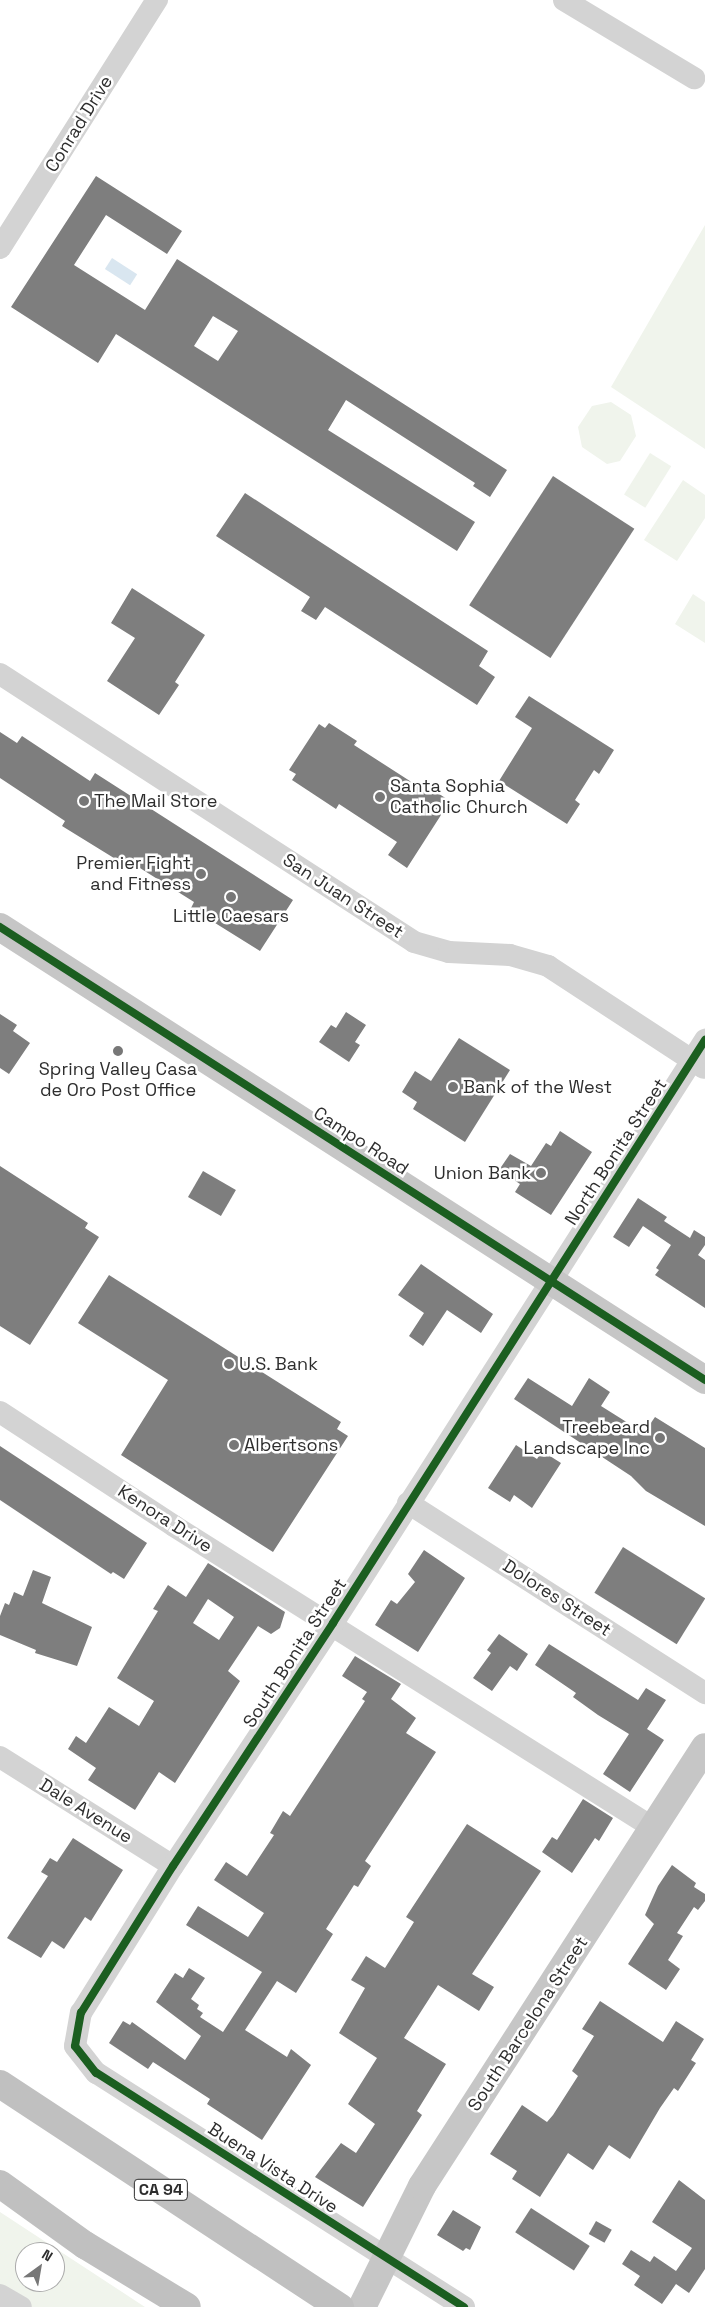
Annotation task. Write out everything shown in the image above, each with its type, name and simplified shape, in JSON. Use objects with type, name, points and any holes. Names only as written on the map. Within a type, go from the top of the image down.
[{"type":"highway","name":"CA 94","points":[[0,2084],[332,2301]]},
{"type":"highway","points":[[0,2184],[84,2244],[187,2307]]},
{"type":"main road","name":"Campo Road","points":[[0,927],[705,1380]]},
{"type":"main road","name":"South Barcelona Street","points":[[362,2307],[384,2258],[422,2186],[655,1828],[705,1747]]},
{"type":"street","name":"Conrad Drive","points":[[0,248],[157,0]]},
{"type":"street","points":[[564,0],[694,78]]},
{"type":"street","name":"San Juan Street","points":[[0,674],[414,942],[450,952],[510,955],[548,966],[698,1065]]},
{"type":"street","name":"North Bonita Street","points":[[550,1281],[698,1065],[705,1040]]},
{"type":"street","name":"South Bonita Street","points":[[75,2046],[81,2013],[173,1866],[333,1624],[550,1281]]},
{"type":"street","name":"Kenora Drive","points":[[0,1412],[174,1526],[333,1624],[655,1828]]},
{"type":"street","name":"Dolores Street","points":[[408,1503],[705,1693]]},
{"type":"street","name":"Dale Avenue","points":[[0,1757],[173,1866]]},
{"type":"street","name":"Buena Vista Drive","points":[[75,2046],[96,2073],[384,2258],[464,2307]]},
{"type":"street","points":[[0,2295],[21,2307]]},
{"type":"shaded area","points":[[705,225],[705,449],[611,387]]},
{"type":"shaded area","points":[[112,258],[137,274],[130,285],[105,269]]},
{"type":"shaded area","points":[[611,402],[631,415],[636,436],[620,461],[607,464],[582,447],[578,427],[592,406]]},
{"type":"shaded area","points":[[650,453],[671,466],[645,508],[624,495]]},
{"type":"shaded area","points":[[683,480],[705,495],[705,518],[677,561],[644,540]]},
{"type":"shaded area","points":[[693,594],[705,602],[705,643],[675,624]]},
{"type":"shaded area","points":[[0,2212],[46,2242],[15,2242],[15,2292],[65,2292],[65,2255],[145,2307],[0,2307]]},
{"type":"building","points":[[96,176],[182,231],[167,254],[106,215],[74,265],[145,310],[177,259],[507,470],[490,497],[473,486],[475,483],[346,400],[328,430],[475,522],[457,551],[116,334],[98,363],[11,307]],"holes":[[[213,316],[238,331],[218,361],[194,346]]]},
{"type":"building","points":[[553,476],[634,529],[550,658],[469,605]]},
{"type":"building","points":[[245,493],[488,651],[479,666],[495,677],[477,705],[325,607],[316,620],[301,611],[310,597],[216,536]]},
{"type":"building","points":[[132,588],[205,635],[175,682],[179,685],[159,715],[107,681],[135,638],[111,623]]},
{"type":"building","points":[[529,696],[614,750],[599,774],[594,770],[575,800],[580,804],[567,824],[499,781],[532,728],[515,717]]},
{"type":"building","name":"Santa Sophia Catholic Church","points":[[329,723],[357,741],[354,745],[427,792],[430,788],[450,801],[407,868],[388,855],[397,842],[339,804],[336,809],[292,780],[296,774],[289,770],[319,724],[325,728]]},
{"type":"building","points":[[0,732],[17,743],[22,736],[90,781],[95,773],[293,900],[260,951],[191,908],[194,902],[124,858],[122,863],[62,826],[65,821],[0,778]]},
{"type":"building","points":[[346,1012],[366,1025],[355,1042],[360,1045],[349,1062],[319,1042],[331,1025],[336,1028]]},
{"type":"building","points":[[0,1014],[17,1025],[13,1031],[30,1043],[9,1074],[0,1068]]},
{"type":"building","name":"Bank of the West","points":[[459,1038],[510,1070],[465,1142],[413,1109],[417,1102],[402,1092],[415,1071],[431,1081]]},
{"type":"building","name":"Union Bank","points":[[560,1131],[592,1152],[551,1215],[515,1192],[520,1184],[499,1170],[510,1154],[531,1166],[546,1143],[551,1146]]},
{"type":"building","points":[[0,1166],[88,1223],[85,1228],[99,1237],[30,1345],[0,1326]]},
{"type":"building","points":[[203,1171],[236,1190],[221,1216],[188,1197]]},
{"type":"building","points":[[638,1198],[667,1217],[664,1221],[690,1238],[694,1230],[705,1237],[705,1245],[698,1255],[705,1260],[705,1308],[655,1275],[659,1270],[656,1268],[671,1245],[643,1226],[629,1247],[613,1237]]},
{"type":"building","points":[[421,1264],[493,1314],[481,1333],[447,1310],[423,1346],[409,1336],[424,1313],[398,1295]]},
{"type":"building","name":"Albertsons","points":[[109,1275],[341,1422],[337,1429],[348,1436],[273,1552],[121,1455],[168,1380],[78,1323]]},
{"type":"building","points":[[528,1378],[572,1406],[589,1378],[610,1392],[601,1406],[644,1433],[655,1417],[705,1448],[705,1526],[646,1491],[631,1476],[514,1399]]},
{"type":"building","points":[[516,1445],[537,1459],[542,1451],[561,1463],[532,1508],[514,1495],[510,1502],[488,1488]]},
{"type":"building","points":[[0,1446],[147,1543],[124,1579],[113,1572],[111,1574],[0,1500]]},
{"type":"building","points":[[623,1547],[705,1598],[677,1644],[594,1593]]},
{"type":"building","points":[[424,1550],[465,1578],[418,1652],[375,1625],[391,1600],[397,1604],[415,1582],[408,1574]]},
{"type":"building","points":[[208,1563],[285,1612],[280,1628],[271,1634],[258,1626],[228,1671],[240,1681],[175,1783],[159,1772],[135,1810],[88,1780],[96,1768],[68,1749],[76,1736],[86,1743],[109,1707],[139,1726],[154,1701],[117,1678],[158,1611],[153,1609],[168,1585],[186,1597]],"holes":[[[208,1599],[234,1617],[219,1640],[193,1623]]]},
{"type":"building","points":[[33,1570],[51,1577],[42,1603],[92,1627],[77,1666],[35,1653],[36,1650],[0,1635],[0,1616],[5,1603],[9,1605],[14,1592],[23,1596]]},
{"type":"building","points":[[499,1634],[528,1654],[517,1671],[510,1666],[492,1691],[473,1678],[491,1653],[487,1650]]},
{"type":"building","points":[[549,1644],[638,1700],[646,1688],[666,1700],[647,1729],[664,1740],[630,1792],[603,1774],[629,1734],[573,1697],[576,1693],[535,1665]]},
{"type":"building","points":[[355,1656],[401,1684],[391,1699],[416,1718],[406,1733],[436,1752],[365,1861],[371,1866],[358,1887],[354,1885],[326,1929],[333,1934],[296,1993],[277,1981],[245,2030],[287,2057],[291,2049],[311,2065],[262,2140],[207,2104],[210,2099],[153,2062],[148,2069],[109,2043],[123,2021],[130,2025],[132,2022],[185,2060],[201,2036],[156,2002],[175,1973],[183,1978],[189,1968],[205,1978],[191,1999],[199,2005],[197,2009],[203,2013],[200,2017],[223,2032],[262,1972],[186,1925],[198,1906],[248,1937],[264,1913],[214,1880],[226,1862],[247,1876],[274,1835],[270,1833],[283,1811],[290,1816],[365,1701],[362,1699],[367,1692],[342,1676]]},
{"type":"building","points":[[583,1799],[613,1818],[599,1841],[595,1838],[572,1873],[542,1852],[552,1837],[557,1840]]},
{"type":"building","points":[[467,1824],[541,1871],[472,1974],[494,1987],[479,2011],[438,1985],[404,2038],[446,2064],[417,2111],[422,2115],[363,2207],[315,2177],[341,2143],[356,2153],[375,2124],[348,2104],[377,2058],[339,2033],[365,1988],[351,1980],[366,1956],[385,1968],[414,1922],[406,1917]]},
{"type":"building","points":[[73,1838],[123,1870],[91,1921],[85,1917],[64,1949],[52,1941],[41,1958],[7,1938],[48,1876],[41,1872],[50,1858],[57,1862]]},
{"type":"building","points":[[672,1865],[696,1883],[694,1887],[705,1894],[705,1901],[698,1910],[694,1907],[677,1933],[683,1936],[668,1960],[680,1969],[666,1990],[628,1964],[654,1924],[645,1915],[658,1886]]},
{"type":"building","points":[[600,2001],[663,2042],[676,2021],[704,2039],[691,2060],[696,2063],[678,2091],[674,2088],[660,2108],[630,2159],[609,2145],[593,2170],[568,2153],[540,2197],[512,2179],[517,2171],[490,2154],[522,2105],[547,2122],[553,2115],[578,2076],[572,2071],[594,2036],[582,2029]]},
{"type":"building","points":[[679,2180],[705,2200],[705,2269],[689,2293],[676,2284],[662,2304],[634,2285],[640,2276],[622,2264],[631,2250],[650,2262],[654,2256],[676,2271],[692,2248],[652,2222]]},
{"type":"building","points":[[531,2208],[590,2246],[574,2270],[515,2232]]},
{"type":"building","points":[[453,2210],[481,2227],[470,2250],[466,2248],[463,2251],[437,2235]]},
{"type":"building","points":[[596,2221],[612,2230],[604,2243],[589,2234]]},
{"type":"cycle path","points":[[0,927],[705,1380]]},
{"type":"cycle path","points":[[464,2307],[96,2073],[75,2046],[81,2013],[173,1866],[333,1623],[705,1040]]},
{"type":"place","name":"Santa Sophia Catholic Church","points":[[380,797]]},
{"type":"place","name":"The Mail Store","points":[[84,801]]},
{"type":"place","name":"Premier Fight and Fitness","points":[[201,874]]},
{"type":"place","name":"Little Caesars","points":[[231,897]]},
{"type":"place","name":"Spring Valley Casa de Oro Post Office","points":[[118,1051]]},
{"type":"place","name":"Bank of the West","points":[[453,1087]]},
{"type":"place","name":"Union Bank","points":[[541,1173]]},
{"type":"place","name":"U.S. Bank","points":[[229,1364]]},
{"type":"place","name":"Treebeard Landscape Inc","points":[[660,1438]]},
{"type":"place","name":"Albertsons","points":[[234,1445]]}]
